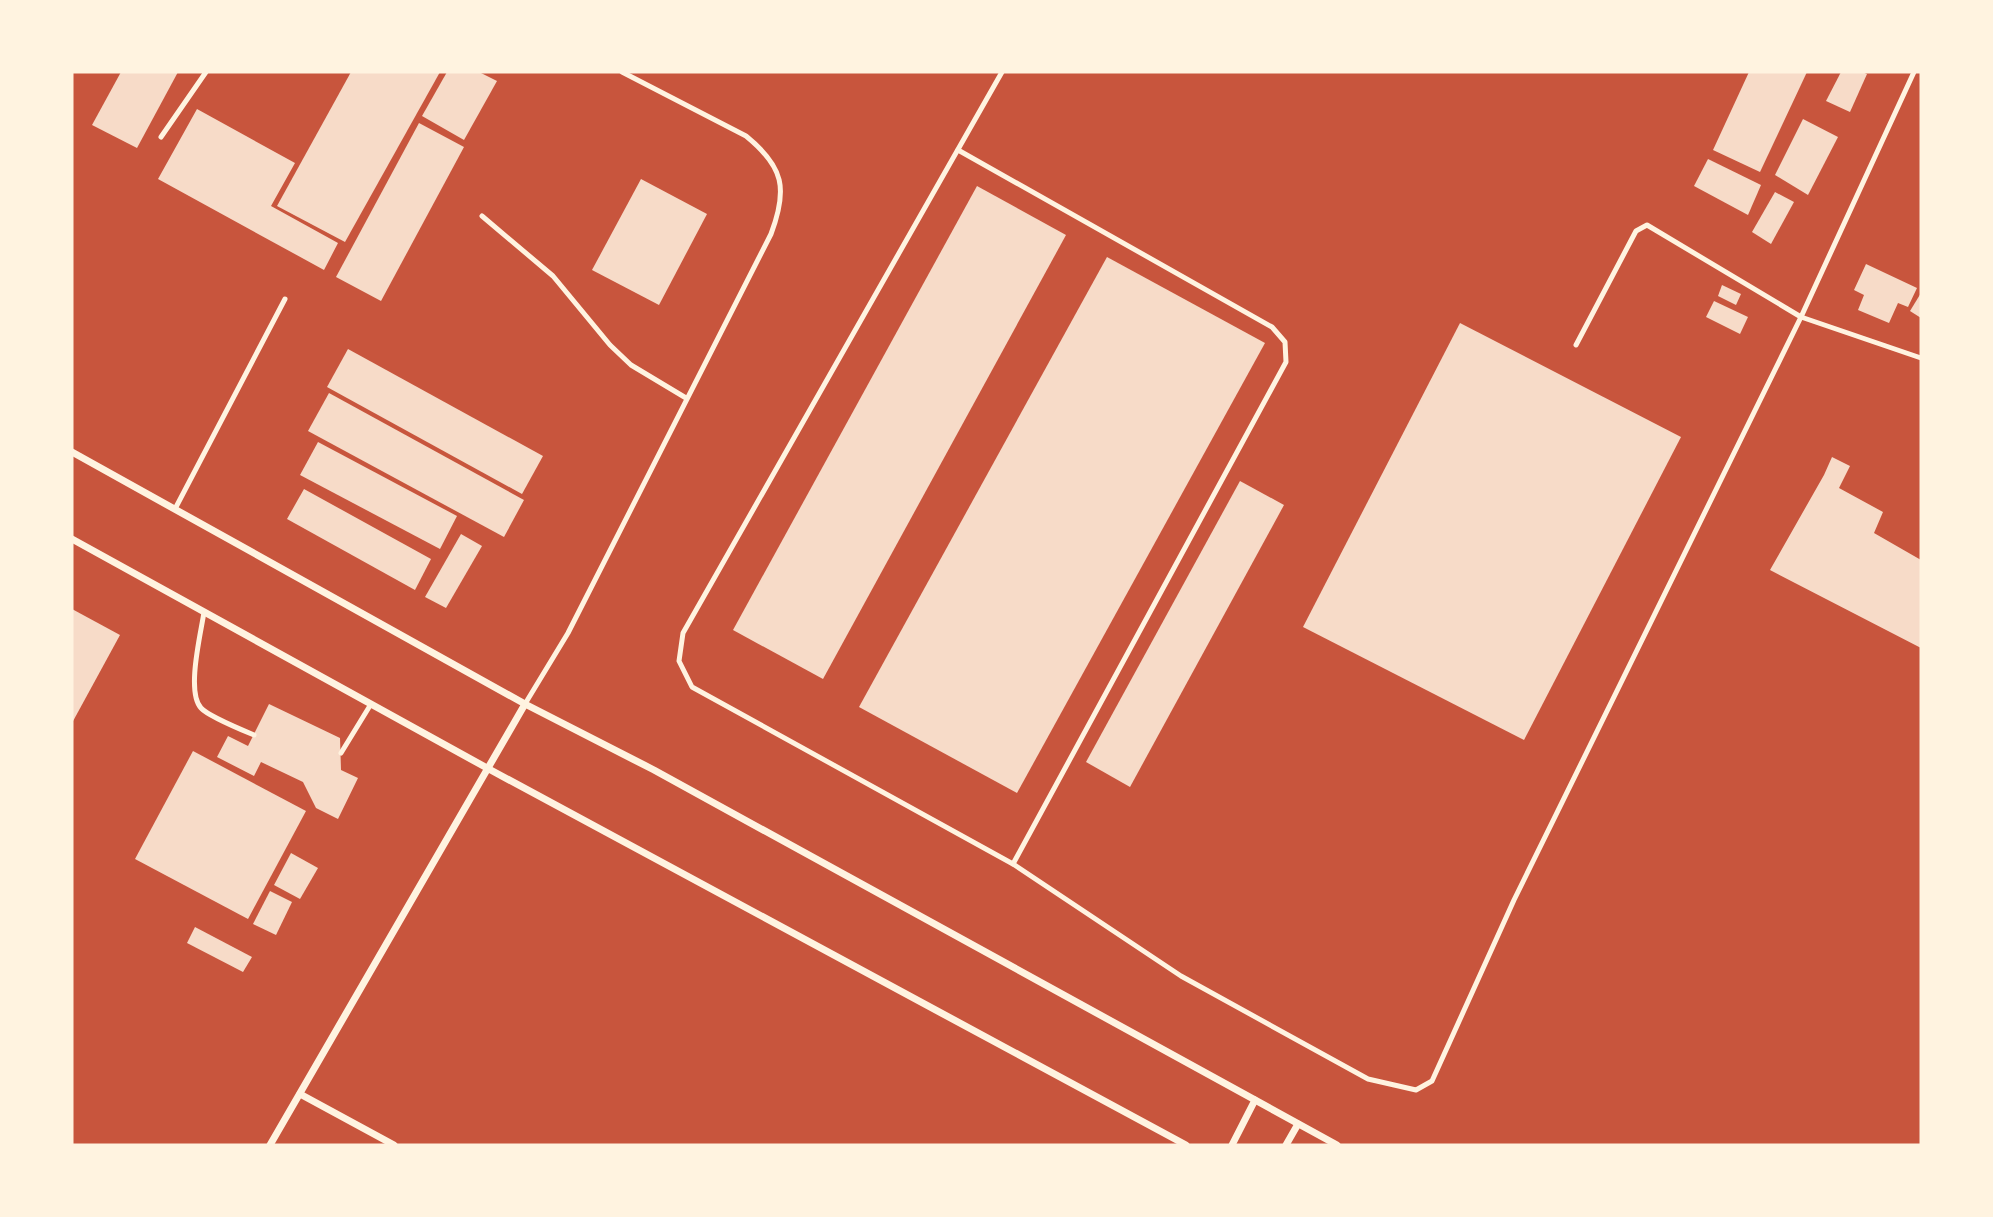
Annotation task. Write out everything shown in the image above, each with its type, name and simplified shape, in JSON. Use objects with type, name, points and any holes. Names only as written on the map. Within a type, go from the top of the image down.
[{"type":"street","points":[[72,452],[525,704],[654,769],[1337,1145]]},
{"type":"street","points":[[72,539],[488,768],[1186,1145]]},
{"type":"street","points":[[270,1145],[525,704]]},
{"type":"street","points":[[300,1094],[394,1145]]},
{"type":"street","points":[[1232,1145],[1255,1100]]},
{"type":"street","points":[[1286,1145],[1298,1124]]},
{"type":"lane","points":[[161,137],[206,72]]},
{"type":"lane","points":[[525,704],[568,633],[771,234],[780,209],[781,187],[775,167],[764,151],[746,136],[622,72]]},
{"type":"lane","points":[[1002,72],[682,633],[679,661],[692,687],[1013,864],[1181,976],[1368,1079],[1416,1090],[1432,1081],[1514,900],[1801,317],[1914,72]]},
{"type":"lane","points":[[958,150],[1272,327],[1285,342],[1286,362],[1013,864]]},
{"type":"lane","points":[[482,216],[553,276],[610,345],[631,365],[686,398]]},
{"type":"lane","points":[[1576,345],[1636,232],[1647,225],[1801,317],[1921,358]]},
{"type":"lane","points":[[175,509],[285,299]]},
{"type":"lane","points":[[204,612],[194,681],[195,696],[201,708],[254,736]]},
{"type":"lane","points":[[341,753],[371,704]]},
{"type":"building","points":[[121,72],[178,72],[137,148],[92,125]]},
{"type":"building","points":[[351,72],[440,72],[345,242],[277,206]]},
{"type":"building","points":[[447,72],[479,72],[497,81],[464,140],[422,116]]},
{"type":"building","points":[[1749,72],[1807,72],[1760,172],[1713,150]]},
{"type":"building","points":[[1841,72],[1867,74],[1850,112],[1826,101]]},
{"type":"building","points":[[197,109],[295,163],[271,206],[338,243],[324,270],[158,179]]},
{"type":"building","points":[[1803,119],[1838,137],[1808,195],[1775,175]]},
{"type":"building","points":[[419,123],[464,147],[381,301],[336,277]]},
{"type":"building","points":[[1708,159],[1761,185],[1748,215],[1694,186]]},
{"type":"building","points":[[641,179],[707,214],[659,305],[592,270]]},
{"type":"building","points":[[977,186],[1066,235],[823,679],[733,630]]},
{"type":"building","points":[[1775,192],[1794,202],[1771,244],[1752,232]]},
{"type":"building","points":[[1107,257],[1265,343],[1017,793],[859,707]]},
{"type":"building","points":[[1866,264],[1917,288],[1908,307],[1898,303],[1889,323],[1858,310],[1864,295],[1854,290]]},
{"type":"building","points":[[1722,285],[1741,294],[1736,305],[1718,296]]},
{"type":"building","points":[[1921,293],[1921,318],[1910,311]]},
{"type":"building","points":[[1714,301],[1748,317],[1740,334],[1706,317]]},
{"type":"building","points":[[1460,323],[1681,437],[1524,740],[1303,627]]},
{"type":"building","points":[[348,349],[543,456],[522,494],[327,387]]},
{"type":"building","points":[[329,393],[524,500],[504,537],[308,431]]},
{"type":"building","points":[[318,442],[457,516],[440,549],[300,475]]},
{"type":"building","points":[[1832,457],[1850,466],[1839,488],[1883,512],[1874,533],[1921,560],[1921,648],[1770,570]]},
{"type":"building","points":[[1240,481],[1284,505],[1130,787],[1086,762]]},
{"type":"building","points":[[304,489],[431,559],[415,590],[287,519]]},
{"type":"building","points":[[461,534],[482,546],[446,608],[425,597]]},
{"type":"building","points":[[72,609],[120,635],[72,723]]},
{"type":"building","points":[[269,704],[340,738],[341,770],[358,778],[338,819],[316,808],[303,782],[261,762],[254,776],[217,757],[228,736],[248,746]]},
{"type":"building","points":[[193,751],[306,811],[248,919],[135,859]]},
{"type":"building","points":[[291,853],[318,868],[300,899],[274,885]]},
{"type":"building","points":[[270,891],[292,902],[276,935],[253,924]]},
{"type":"building","points":[[195,927],[252,957],[243,972],[187,943]]}]
